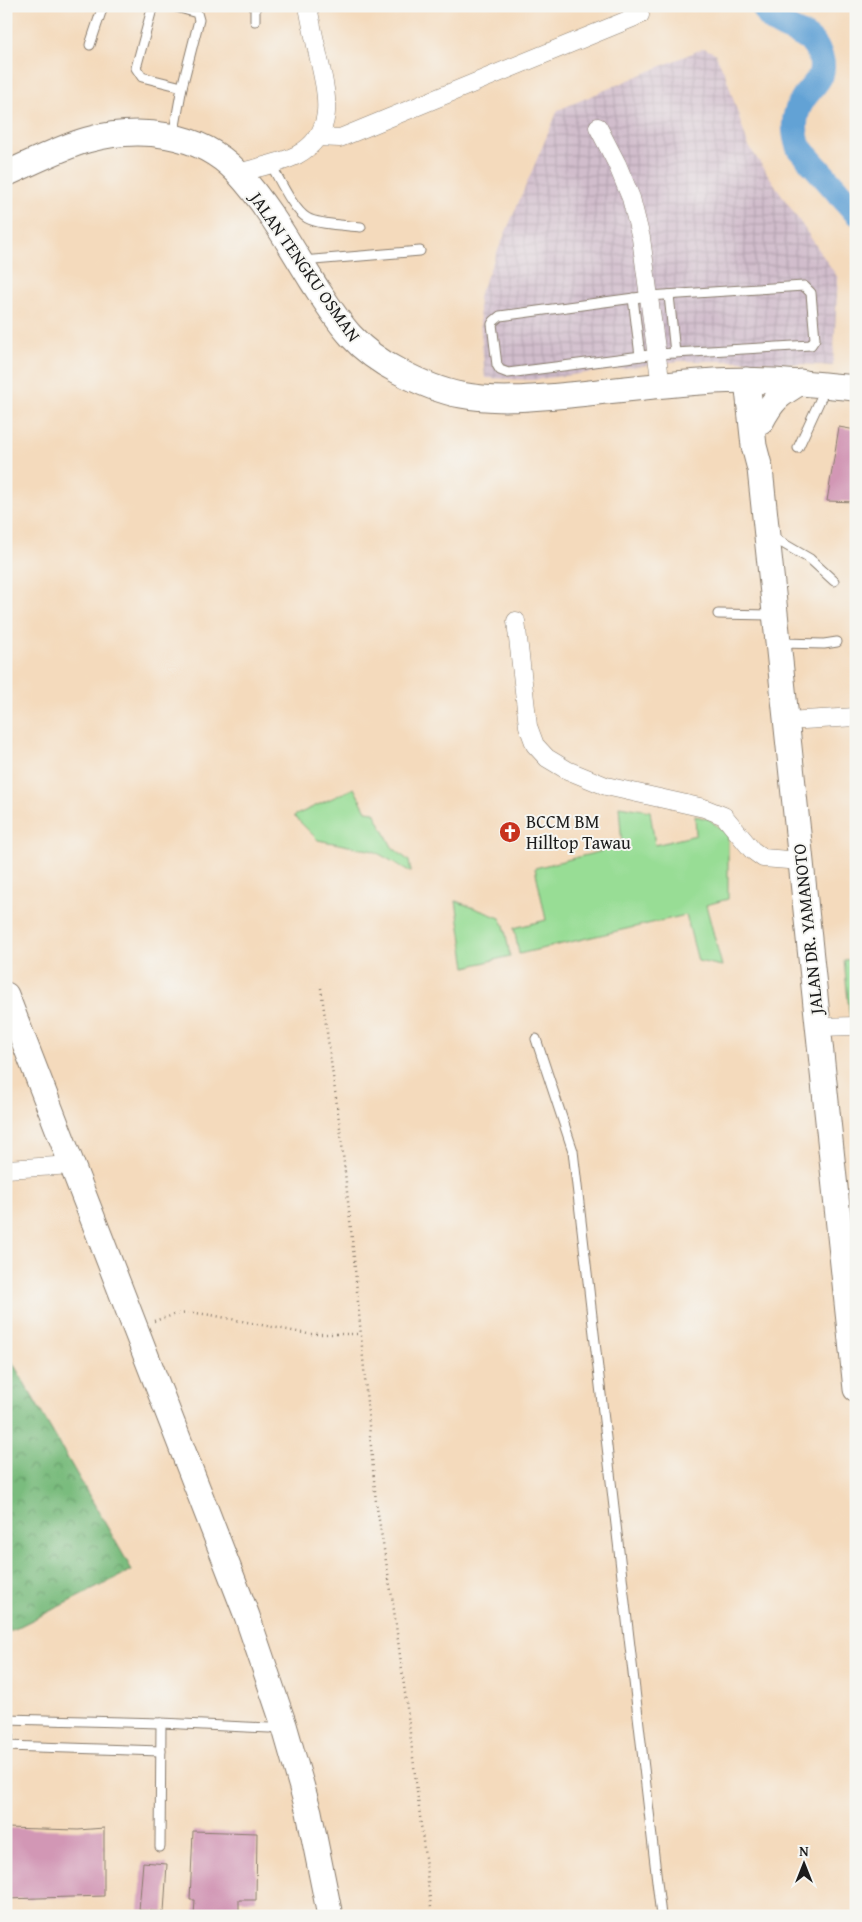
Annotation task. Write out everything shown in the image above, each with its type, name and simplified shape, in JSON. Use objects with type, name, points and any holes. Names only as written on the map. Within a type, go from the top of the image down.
[{"type":"main road","name":"JALAN TENGKU OSMAN","points":[[6,174],[88,140],[139,133],[173,137],[190,141],[208,149],[238,173],[271,216],[340,324],[356,344],[379,362],[420,382],[461,395],[505,399],[540,398],[715,381],[801,382],[856,388]]},
{"type":"main road","points":[[715,381],[756,422],[780,394],[801,382]]},
{"type":"main road","name":"JALAN DR. YAMANOTO","points":[[753,381],[756,422],[754,446],[760,469],[818,1027],[851,1300],[856,1389]]},
{"type":"main road","points":[[6,995],[247,1616],[284,1725],[309,1812],[330,1916]]},
{"type":"street","points":[[238,173],[295,156],[306,150],[317,137],[326,116],[326,97],[308,6]]},
{"type":"street","points":[[317,137],[340,138],[640,15]]},
{"type":"street","points":[[598,127],[617,164],[631,198],[641,238],[641,297],[649,355],[660,386]]},
{"type":"street","points":[[516,621],[528,726],[535,745],[547,758],[567,770],[606,786],[704,808],[724,816],[752,850],[763,858],[801,861]]},
{"type":"street","points":[[786,721],[856,717]]},
{"type":"street","points":[[818,1027],[856,1026]]},
{"type":"street","points":[[6,1169],[73,1165]]},
{"type":"lane","points":[[90,45],[103,6]]},
{"type":"lane","points":[[154,6],[136,68],[142,77],[182,87]]},
{"type":"lane","points":[[173,6],[197,13],[199,20],[182,87],[173,137]]},
{"type":"lane","points":[[255,6],[255,21]]},
{"type":"lane","points":[[270,163],[298,210],[307,218],[320,222],[361,227]]},
{"type":"lane","points":[[300,262],[420,251]]},
{"type":"lane","points":[[804,286],[811,292],[815,339],[811,345],[649,355],[508,373],[500,370],[497,365],[492,324],[500,316],[669,295],[804,286]]},
{"type":"lane","points":[[669,295],[675,353]]},
{"type":"lane","points":[[798,448],[827,386]]},
{"type":"lane","points":[[767,535],[810,559],[834,581]]},
{"type":"lane","points":[[718,614],[775,615]]},
{"type":"lane","points":[[778,643],[824,644],[837,642]]},
{"type":"lane","points":[[536,1039],[573,1151],[661,1916]]},
{"type":"lane","points":[[161,1752],[7,1746],[7,1719],[269,1728],[284,1725]]},
{"type":"lane","points":[[160,1847],[161,1723]]},
{"type":"path","points":[[321,988],[341,1135],[376,1502],[407,1708],[432,1916]]},
{"type":"path","points":[[136,1327],[177,1314],[195,1313],[308,1334],[360,1334]]},
{"type":"shaded area","points":[[704,48],[715,53],[726,76],[748,145],[838,278],[833,366],[747,361],[679,361],[532,380],[485,378],[478,297],[558,110]]},
{"type":"green space","points":[[354,788],[366,811],[374,812],[392,847],[409,861],[411,872],[374,851],[318,840],[294,816]]},
{"type":"green space","points":[[619,806],[650,811],[655,845],[696,835],[695,816],[709,819],[728,835],[728,899],[706,905],[722,966],[698,961],[686,915],[519,954],[514,928],[546,920],[535,868],[622,846]]},
{"type":"green space","points":[[456,901],[500,918],[504,925],[510,956],[466,967]]},
{"type":"green space","points":[[856,959],[856,1080],[844,960]]},
{"type":"green space","points":[[6,1351],[132,1570],[6,1633]]},
{"type":"building","points":[[839,427],[856,430],[856,502],[827,501]]},
{"type":"building","points":[[6,1828],[78,1830],[104,1828],[104,1896],[6,1899]]},
{"type":"building","points":[[193,1831],[257,1833],[256,1900],[239,1900],[239,1916],[194,1916],[195,1900],[190,1900]]},
{"type":"building","points":[[143,1862],[167,1864],[164,1912],[139,1910]]},
{"type":"waterway","points":[[764,6],[769,16],[776,22],[810,40],[821,59],[822,71],[820,76],[803,99],[797,111],[795,123],[797,142],[799,148],[856,212]]},
{"type":"place","name":"BCCM BM Hilltop Tawau","points":[[510,832]]}]
